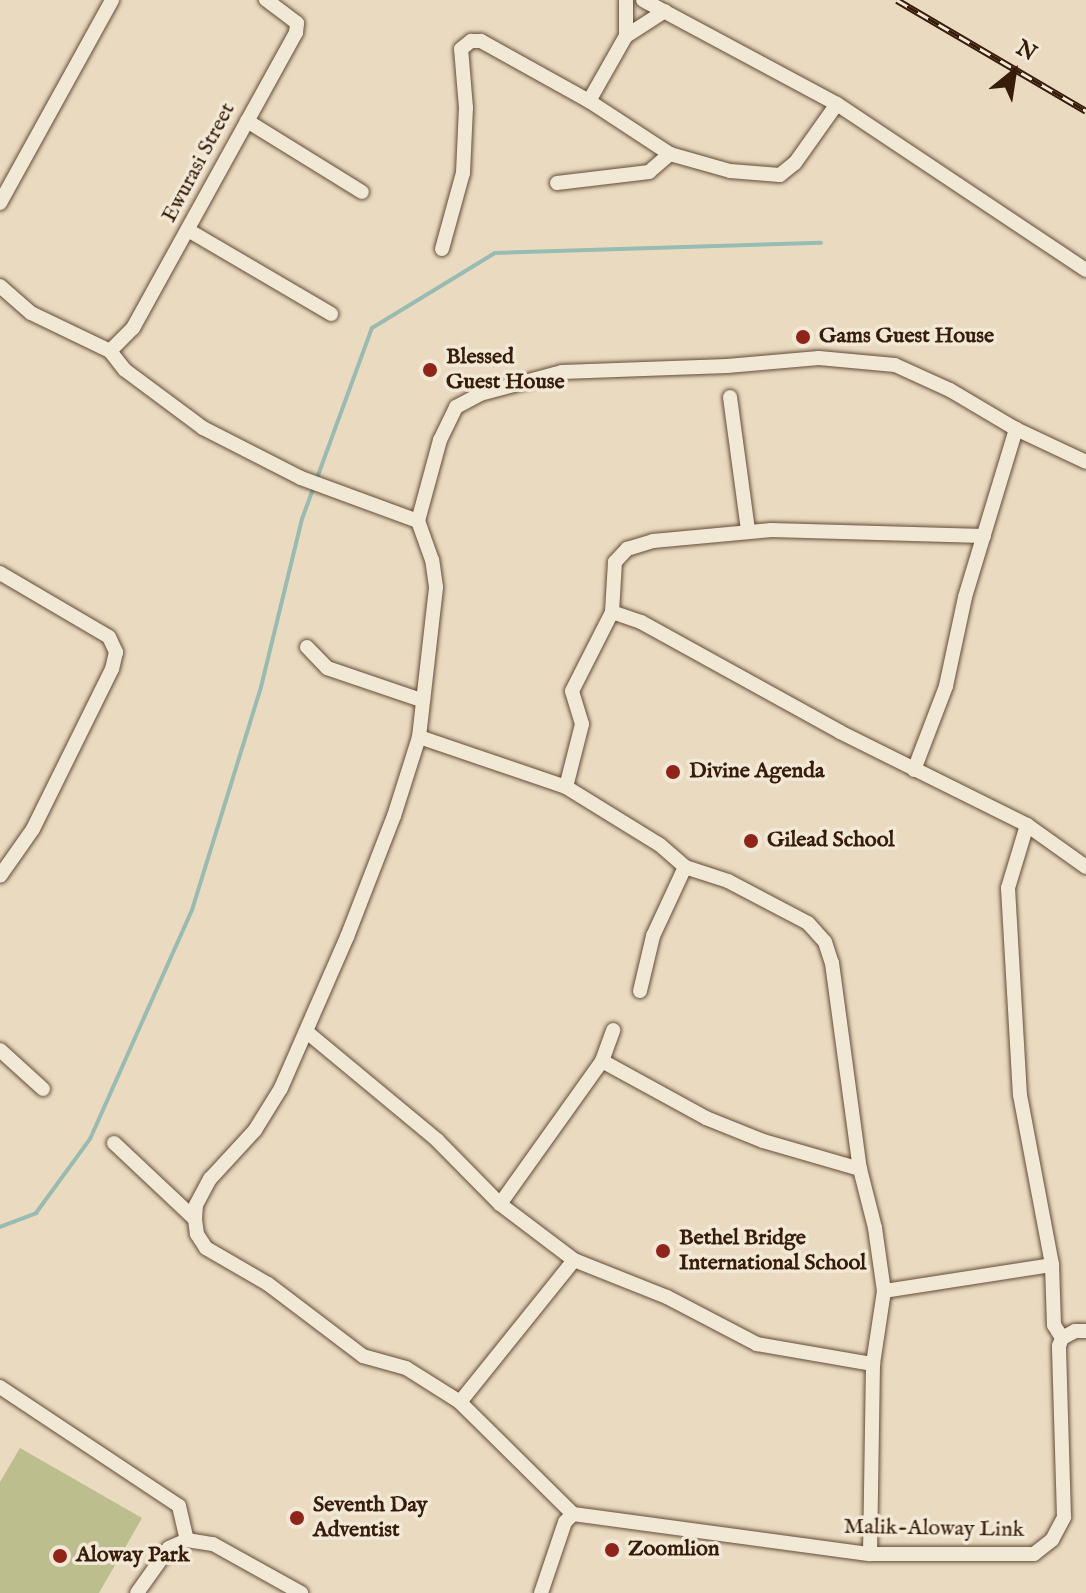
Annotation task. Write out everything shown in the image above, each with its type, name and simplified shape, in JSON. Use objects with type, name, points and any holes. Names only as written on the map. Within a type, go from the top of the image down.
[{"type":"street","name":"Ewurasi Street","points":[[110,351],[133,328],[296,33],[297,23],[266,0]]},
{"type":"street","points":[[626,0],[626,36]]},
{"type":"street","points":[[643,0],[837,104],[1086,270]]},
{"type":"street","points":[[0,203],[107,3]]},
{"type":"street","points":[[589,101],[626,36],[665,11]]},
{"type":"street","points":[[442,249],[463,173],[466,108],[461,49],[466,43],[481,41],[589,101],[670,154],[730,171],[780,175],[795,163],[837,104]]},
{"type":"street","points":[[247,121],[362,192]]},
{"type":"street","points":[[557,183],[649,172],[670,154]]},
{"type":"street","points":[[188,230],[331,314]]},
{"type":"street","points":[[0,286],[31,313],[110,351],[125,370],[193,421],[301,478],[418,521]]},
{"type":"street","points":[[541,1593],[565,1522],[573,1514],[460,1402],[406,1368],[363,1356],[268,1284],[206,1248],[197,1234],[195,1219],[196,1205],[210,1179],[255,1130],[307,1032],[394,816],[419,737],[436,587],[432,560],[418,521],[440,440],[456,407],[480,394],[562,372],[727,366],[819,358],[895,365],[950,390],[1016,429],[1086,462]]},
{"type":"street","points":[[730,397],[748,531]]},
{"type":"street","points":[[914,770],[946,686],[965,597],[1016,429]]},
{"type":"street","points":[[566,787],[582,724],[572,691],[612,612],[615,562],[627,549],[653,541],[748,531],[984,536]]},
{"type":"street","points":[[0,573],[109,637],[116,652],[112,669],[33,829],[0,876]]},
{"type":"street","points":[[612,612],[641,622],[914,770],[1027,825],[1086,867]]},
{"type":"street","points":[[307,647],[327,668],[421,700]]},
{"type":"street","points":[[419,737],[566,787],[660,845],[685,867],[728,881],[808,923],[825,942],[832,963],[860,1169],[875,1228],[884,1291],[873,1364],[870,1554]]},
{"type":"street","name":"Malik-Aloway Link","points":[[573,1514],[870,1554],[1034,1554],[1052,1540],[1064,1517],[1059,1346],[1062,1338],[1054,1325],[1052,1265],[1020,1095],[1008,888],[1027,825]]},
{"type":"street","points":[[640,991],[653,936],[685,867]]},
{"type":"street","points":[[500,1204],[602,1061],[613,1030]]},
{"type":"street","points":[[307,1032],[437,1140],[500,1204],[574,1260],[667,1297],[757,1344],[873,1364]]},
{"type":"street","points":[[0,1050],[43,1089]]},
{"type":"street","points":[[602,1061],[706,1118],[763,1141],[860,1169]]},
{"type":"street","points":[[114,1143],[195,1219]]},
{"type":"street","points":[[460,1402],[574,1260]]},
{"type":"street","points":[[884,1291],[1052,1265]]},
{"type":"street","points":[[1062,1338],[1075,1331],[1086,1331]]},
{"type":"street","points":[[0,1387],[179,1506],[187,1540]]},
{"type":"street","points":[[137,1593],[169,1548],[187,1540],[213,1544],[301,1593]]},
{"type":"green space","name":"Aloway Park","points":[[20,1448],[142,1518],[99,1593],[0,1593],[0,1482]]},
{"type":"waterway","points":[[0,1227],[36,1213],[90,1139],[192,910],[261,687],[302,519],[372,328],[495,253],[821,243]]},
{"type":"railway","points":[[897,0],[1086,111]]},
{"type":"place","name":"Gams Guest House","points":[[803,337]]},
{"type":"place","name":"Blessed Guest House","points":[[430,370]]},
{"type":"place","name":"Divine Agenda","points":[[673,772]]},
{"type":"place","name":"Gilead School","points":[[751,841]]},
{"type":"place","name":"Bethel Bridge International School","points":[[663,1251]]},
{"type":"place","name":"Seventh Day Adventist","points":[[297,1518]]},
{"type":"place","name":"Zoomlion","points":[[612,1550]]},
{"type":"place","name":"Aloway Park","points":[[60,1556]]}]
